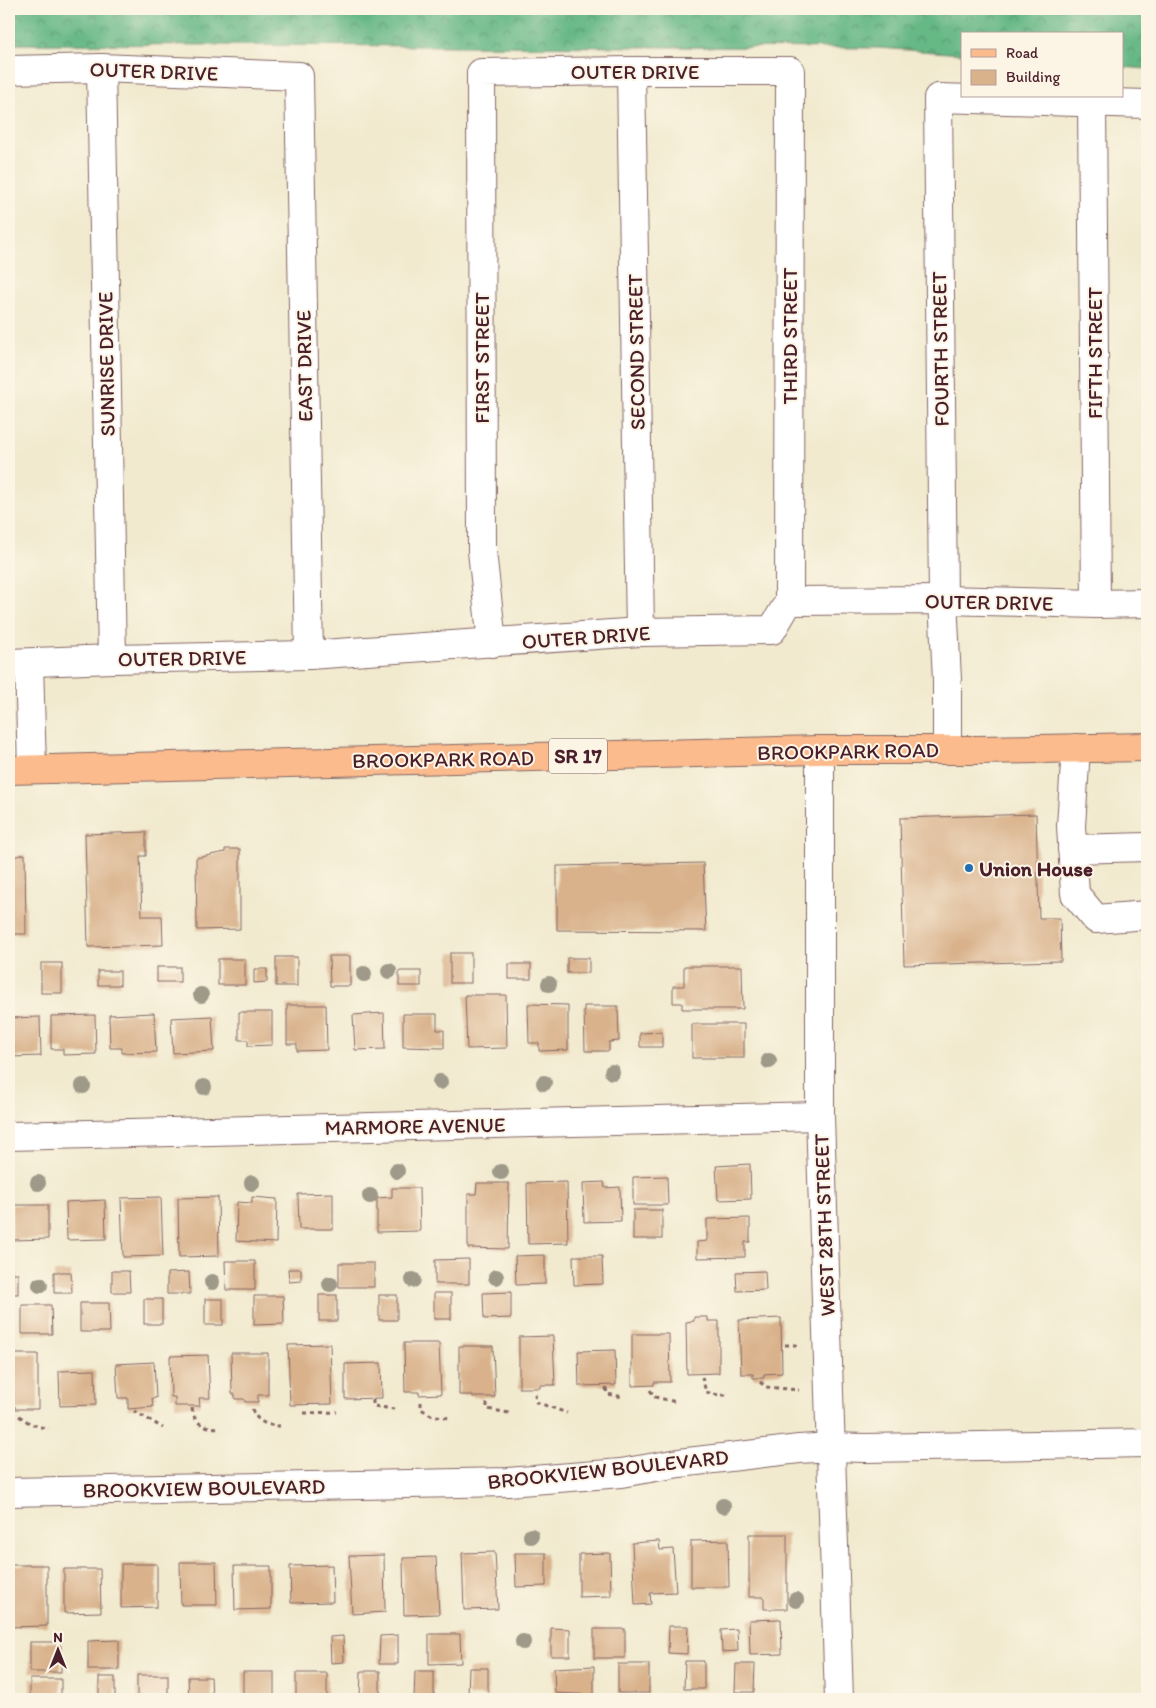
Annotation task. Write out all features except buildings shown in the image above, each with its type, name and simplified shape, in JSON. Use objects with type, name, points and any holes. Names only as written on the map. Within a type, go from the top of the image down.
[{"type":"main road","name":"BROOKPARK ROAD","points":[[20,769],[820,750],[1147,747]]},
{"type":"street","name":"OUTER DRIVE","points":[[9,70],[101,68],[299,76]]},
{"type":"street","name":"SUNRISE DRIVE","points":[[101,68],[112,659]]},
{"type":"street","name":"SECOND STREET","points":[[631,71],[640,632]]},
{"type":"street","name":"OUTER DRIVE","points":[[481,73],[790,71]]},
{"type":"street","name":"THIRD STREET","points":[[789,601],[790,71]]},
{"type":"street","name":"FIRST STREET","points":[[481,73],[482,551],[492,643]]},
{"type":"street","name":"EAST DRIVE","points":[[299,76],[309,655]]},
{"type":"street","name":"FOURTH STREET","points":[[947,750],[947,680],[942,600],[938,98],[1092,102]]},
{"type":"street","points":[[1092,102],[1147,104]]},
{"type":"street","name":"FIFTH STREET","points":[[1092,102],[1096,604]]},
{"type":"street","name":"OUTER DRIVE","points":[[19,663],[309,655],[640,632],[772,630],[789,601],[942,600],[1096,604],[1147,602]]},
{"type":"street","points":[[19,663],[20,769]]},
{"type":"street","points":[[1076,748],[1071,826],[1075,894],[1096,919],[1147,914]]},
{"type":"street","name":"WEST 28TH STREET","points":[[820,750],[820,1116],[839,1699]]},
{"type":"street","points":[[1072,849],[1147,847]]},
{"type":"street","name":"MARMORE AVENUE","points":[[9,1136],[820,1116]]},
{"type":"street","name":"BROOKVIEW BOULEVARD","points":[[9,1492],[508,1482],[621,1473],[688,1462],[831,1447],[1147,1443]]},
{"type":"path","points":[[785,1345],[799,1345]]},
{"type":"path","points":[[702,1377],[706,1392],[730,1395]]},
{"type":"path","points":[[760,1382],[766,1387],[799,1390]]},
{"type":"path","points":[[606,1388],[607,1394],[623,1398]]},
{"type":"path","points":[[650,1390],[656,1398],[676,1402]]},
{"type":"path","points":[[536,1394],[536,1402],[567,1413]]},
{"type":"path","points":[[373,1400],[373,1406],[394,1409]]},
{"type":"path","points":[[421,1402],[421,1409],[431,1415],[449,1418]]},
{"type":"path","points":[[487,1403],[487,1409],[509,1413]]},
{"type":"path","points":[[192,1408],[193,1416],[198,1422],[206,1427],[219,1428]]},
{"type":"path","points":[[252,1409],[256,1418],[268,1425],[280,1426]]},
{"type":"path","points":[[134,1411],[162,1428]]},
{"type":"path","points":[[304,1413],[337,1412]]},
{"type":"path","points":[[19,1416],[32,1424],[48,1429]]},
{"type":"green space","points":[[9,9],[1147,9],[1147,69],[1124,67],[1124,32],[961,32],[961,54],[879,48],[9,44]]},
{"type":"place","name":"Union House","points":[[969,868]]}]
